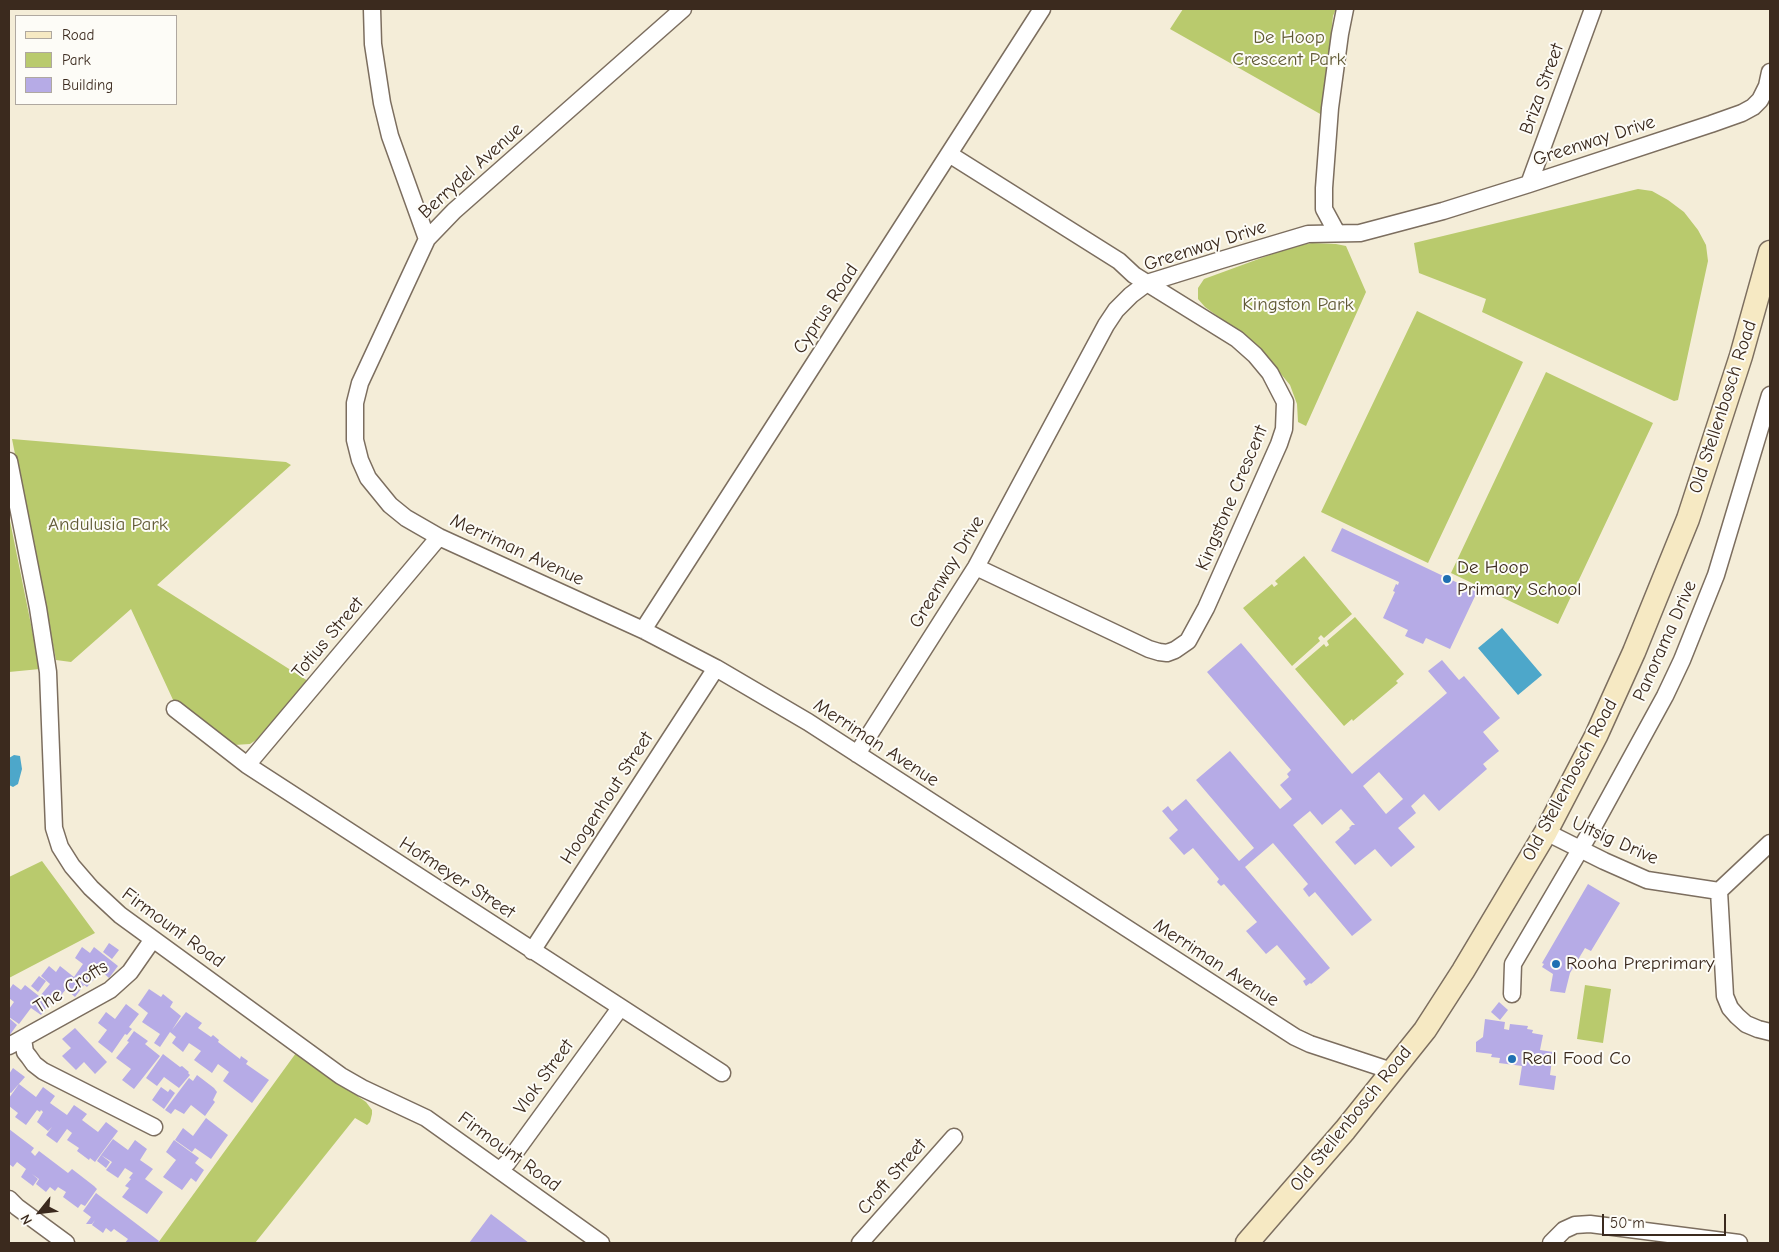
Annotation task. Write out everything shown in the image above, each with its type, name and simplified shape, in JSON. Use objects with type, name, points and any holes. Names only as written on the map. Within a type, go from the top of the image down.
[{"type":"street","points":[[372,9],[374,44],[382,103],[390,136],[427,239]]},
{"type":"street","name":"Berrydel Avenue","points":[[355,440],[355,403],[360,383],[427,239],[454,211],[683,9]]},
{"type":"street","name":"Cyprus Road","points":[[642,630],[1042,9]]},
{"type":"street","points":[[1337,234],[1324,209],[1324,188],[1330,108],[1345,9]]},
{"type":"street","name":"Briza Street","points":[[1529,184],[1592,9]]},
{"type":"street","name":"Greenway Drive","points":[[857,754],[976,567],[1106,325],[1123,302],[1147,283],[1308,234],[1360,233],[1529,184],[1742,113],[1760,100],[1769,79]]},
{"type":"street","name":"Kingstone Crescent","points":[[949,154],[1119,261],[1134,275],[1237,339],[1270,373],[1285,402],[1284,429],[1279,444],[1194,630],[1188,641],[1182,646],[1167,653],[1159,652],[976,567]]},
{"type":"street","name":"Old Stellenbosch Road","points":[[1247,1243],[1345,1130],[1425,1030],[1464,971],[1546,832],[1596,736],[1634,652],[1688,519],[1741,356],[1770,252]]},
{"type":"street","name":"Panorama Drive","points":[[1512,994],[1513,964],[1665,696],[1682,660],[1716,576],[1770,395]]},
{"type":"street","name":"Merriman Avenue","points":[[355,440],[360,460],[368,478],[390,505],[406,518],[439,537],[642,630],[716,668],[800,717],[1280,1028],[1310,1044],[1392,1071]]},
{"type":"street","name":"Firmount Road","points":[[9,461],[38,608],[48,672],[53,818],[56,838],[72,866],[91,888],[120,915],[342,1076],[362,1088],[426,1118],[601,1243]]},
{"type":"street","name":"Totius Street","points":[[247,765],[439,537]]},
{"type":"street","name":"Hoogenhout Street","points":[[532,951],[716,668]]},
{"type":"street","name":"Hofmeyer Street","points":[[175,709],[247,765],[722,1073]]},
{"type":"street","name":"Uitsig Drive","points":[[1546,832],[1647,880],[1720,891]]},
{"type":"street","points":[[1770,843],[1720,891],[1725,996],[1730,1008],[1746,1024],[1770,1032]]},
{"type":"street","name":"The Crofts","points":[[153,939],[130,972],[110,990],[16,1042],[34,1064],[43,1071],[154,1127]]},
{"type":"street","name":"Vlok Street","points":[[500,1170],[620,1008]]},
{"type":"street","name":"Croft Street","points":[[860,1243],[954,1137]]},
{"type":"street","points":[[9,1199],[66,1243]]},
{"type":"street","points":[[1552,1243],[1564,1230],[1590,1224],[1739,1243]]},
{"type":"green space","name":"De Hoop Crescent Park","points":[[1183,9],[1336,9],[1333,16],[1322,115],[1170,29]]},
{"type":"green space","points":[[1638,189],[1652,191],[1684,212],[1698,230],[1706,245],[1708,261],[1678,400],[1674,401],[1482,312],[1486,299],[1419,273],[1414,243]]},
{"type":"green space","name":"Kingston Park","points":[[1312,243],[1346,246],[1366,292],[1306,426],[1298,422],[1297,404],[1290,385],[1257,345],[1205,307],[1198,299],[1198,288],[1204,279],[1275,253]]},
{"type":"green space","points":[[1417,311],[1523,362],[1428,563],[1321,512]]},
{"type":"green space","points":[[1546,372],[1653,423],[1558,624],[1451,573]]},
{"type":"green space","name":"Andulusia Park","points":[[12,439],[286,462],[291,465],[157,585],[308,681],[256,740],[250,744],[234,745],[174,702],[131,609],[71,662],[56,660]]},
{"type":"green space","name":"Andulusia Park","points":[[9,516],[40,669],[9,672]]},
{"type":"green space","points":[[1304,556],[1352,614],[1324,638],[1321,635],[1318,638],[1320,641],[1292,666],[1243,608],[1272,584],[1274,587],[1278,584],[1275,581]]},
{"type":"green space","points":[[1355,617],[1404,674],[1396,681],[1398,683],[1353,721],[1352,719],[1344,726],[1295,669],[1324,644],[1326,647],[1329,645],[1327,641]]},
{"type":"green space","points":[[42,861],[95,933],[9,978],[9,877]]},
{"type":"green space","points":[[1585,985],[1611,989],[1603,1043],[1577,1039]]},
{"type":"green space","points":[[296,1053],[366,1102],[372,1110],[370,1122],[367,1125],[355,1118],[255,1243],[158,1243]]},
{"type":"water","points":[[1502,628],[1542,675],[1518,695],[1478,648]]},
{"type":"water","points":[[14,755],[20,756],[22,769],[18,784],[13,787],[9,785],[9,758]]},
{"type":"building","points":[[1342,528],[1477,592],[1450,649],[1426,638],[1423,644],[1405,636],[1408,630],[1383,618],[1395,592],[1393,591],[1396,584],[1398,585],[1399,582],[1331,551]]},
{"type":"building","points":[[1241,643],[1352,774],[1447,693],[1428,671],[1442,660],[1459,680],[1464,676],[1500,718],[1483,732],[1499,751],[1483,764],[1487,769],[1439,811],[1424,794],[1411,806],[1416,813],[1398,828],[1415,847],[1391,867],[1375,849],[1355,865],[1335,842],[1352,825],[1355,825],[1341,809],[1322,825],[1310,811],[1293,825],[1372,920],[1352,936],[1315,892],[1309,897],[1303,889],[1308,884],[1273,843],[1245,867],[1330,968],[1306,986],[1303,981],[1306,979],[1277,945],[1266,954],[1246,931],[1257,922],[1224,884],[1221,886],[1217,882],[1219,879],[1193,848],[1184,855],[1169,838],[1178,830],[1162,811],[1168,806],[1172,811],[1186,799],[1239,861],[1254,848],[1196,780],[1230,751],[1280,809],[1292,799],[1280,785],[1289,777],[1287,774],[1291,770],[1207,672]],"holes":[[[1379,772],[1403,799],[1386,814],[1363,786]]]},
{"type":"building","name":"Rooha Preprimary","points":[[1588,884],[1620,903],[1591,951],[1585,948],[1570,973],[1565,993],[1550,991],[1553,974],[1542,967],[1544,964],[1542,963]]},
{"type":"building","points":[[109,943],[119,950],[112,959],[103,952]]},
{"type":"building","points":[[82,947],[90,953],[94,947],[118,966],[109,978],[100,970],[87,987],[74,977],[83,964],[75,958]]},
{"type":"building","points":[[49,966],[56,972],[60,966],[84,985],[75,997],[66,989],[53,1006],[40,996],[50,984],[41,976]]},
{"type":"building","points":[[39,976],[46,981],[38,992],[31,986]]},
{"type":"building","points":[[13,984],[21,990],[25,985],[49,1004],[41,1015],[31,1008],[19,1024],[9,1017],[9,1009],[14,1002],[9,998],[9,990]]},
{"type":"building","points":[[149,989],[161,997],[163,994],[173,1002],[170,1007],[181,1016],[172,1030],[186,1012],[202,1023],[198,1028],[211,1037],[213,1035],[219,1040],[218,1042],[240,1059],[241,1056],[248,1061],[246,1064],[269,1080],[252,1103],[223,1081],[229,1072],[218,1064],[212,1073],[194,1060],[201,1051],[189,1043],[183,1052],[172,1043],[176,1037],[170,1032],[160,1047],[154,1043],[160,1034],[142,1022],[148,1013],[138,1005]]},
{"type":"building","points":[[1499,1002],[1508,1010],[1500,1020],[1491,1012]]},
{"type":"building","points":[[126,1004],[139,1014],[129,1027],[132,1029],[127,1035],[125,1034],[112,1053],[98,1042],[107,1030],[98,1023],[106,1012],[115,1019]]},
{"type":"building","points":[[9,1018],[17,1025],[9,1036]]},
{"type":"building","points":[[1485,1019],[1505,1022],[1504,1029],[1509,1030],[1510,1024],[1528,1026],[1527,1029],[1533,1030],[1532,1033],[1543,1035],[1540,1050],[1553,1052],[1550,1075],[1556,1076],[1554,1090],[1519,1085],[1522,1066],[1499,1063],[1500,1058],[1491,1057],[1492,1054],[1476,1052],[1476,1042],[1483,1037]]},
{"type":"building","points":[[75,1028],[107,1062],[95,1074],[84,1062],[76,1070],[62,1056],[71,1048],[62,1039]]},
{"type":"building","points":[[134,1031],[148,1041],[145,1044],[160,1056],[134,1089],[122,1080],[131,1069],[116,1058],[129,1042],[127,1041]]},
{"type":"building","points":[[163,1054],[189,1072],[190,1075],[179,1088],[164,1077],[157,1086],[146,1078]]},
{"type":"building","points":[[13,1068],[25,1077],[11,1093],[9,1092],[9,1074]]},
{"type":"building","points":[[197,1075],[217,1092],[213,1100],[215,1102],[205,1116],[191,1105],[184,1114],[175,1109],[171,1114],[165,1110],[189,1078],[193,1081]]},
{"type":"building","points":[[19,1084],[36,1097],[43,1087],[55,1096],[50,1103],[67,1115],[74,1105],[87,1114],[82,1120],[98,1132],[106,1122],[118,1131],[95,1162],[90,1158],[89,1160],[77,1151],[79,1148],[67,1140],[72,1133],[67,1129],[57,1143],[46,1135],[52,1127],[48,1131],[37,1122],[43,1112],[41,1110],[40,1112],[37,1110],[26,1125],[15,1117],[18,1113],[9,1106],[9,1098]]},
{"type":"building","points":[[161,1087],[168,1092],[170,1089],[175,1093],[164,1109],[152,1100]]},
{"type":"building","points":[[206,1118],[228,1135],[211,1159],[195,1148],[192,1152],[175,1140],[183,1128],[193,1136]]},
{"type":"building","points":[[9,1129],[34,1148],[31,1152],[35,1156],[39,1151],[68,1173],[72,1169],[97,1189],[85,1206],[81,1204],[78,1208],[63,1197],[66,1192],[58,1187],[55,1191],[50,1187],[46,1192],[36,1184],[39,1179],[32,1174],[38,1179],[33,1186],[21,1177],[26,1169],[17,1162],[13,1167],[9,1164]]},
{"type":"building","points":[[113,1139],[128,1150],[135,1140],[147,1149],[140,1160],[153,1169],[145,1179],[163,1192],[147,1214],[122,1197],[129,1188],[125,1186],[133,1173],[125,1168],[118,1178],[106,1170],[112,1162],[101,1155]]},
{"type":"building","points":[[174,1140],[199,1158],[195,1163],[204,1170],[196,1182],[191,1178],[182,1190],[163,1177],[176,1160],[166,1152]]},
{"type":"building","points":[[101,1155],[110,1162],[106,1168],[97,1161]]},
{"type":"building","points":[[96,1193],[159,1241],[158,1243],[125,1243],[128,1239],[114,1229],[111,1232],[106,1228],[103,1233],[92,1225],[95,1220],[92,1224],[86,1224],[91,1217],[83,1211]]},
{"type":"building","points":[[491,1214],[529,1243],[469,1243]]},
{"type":"place","name":"De Hoop Primary School","points":[[1447,579]]},
{"type":"place","name":"Rooha Preprimary","points":[[1556,964]]},
{"type":"place","name":"Real Food Co","points":[[1512,1059]]}]
